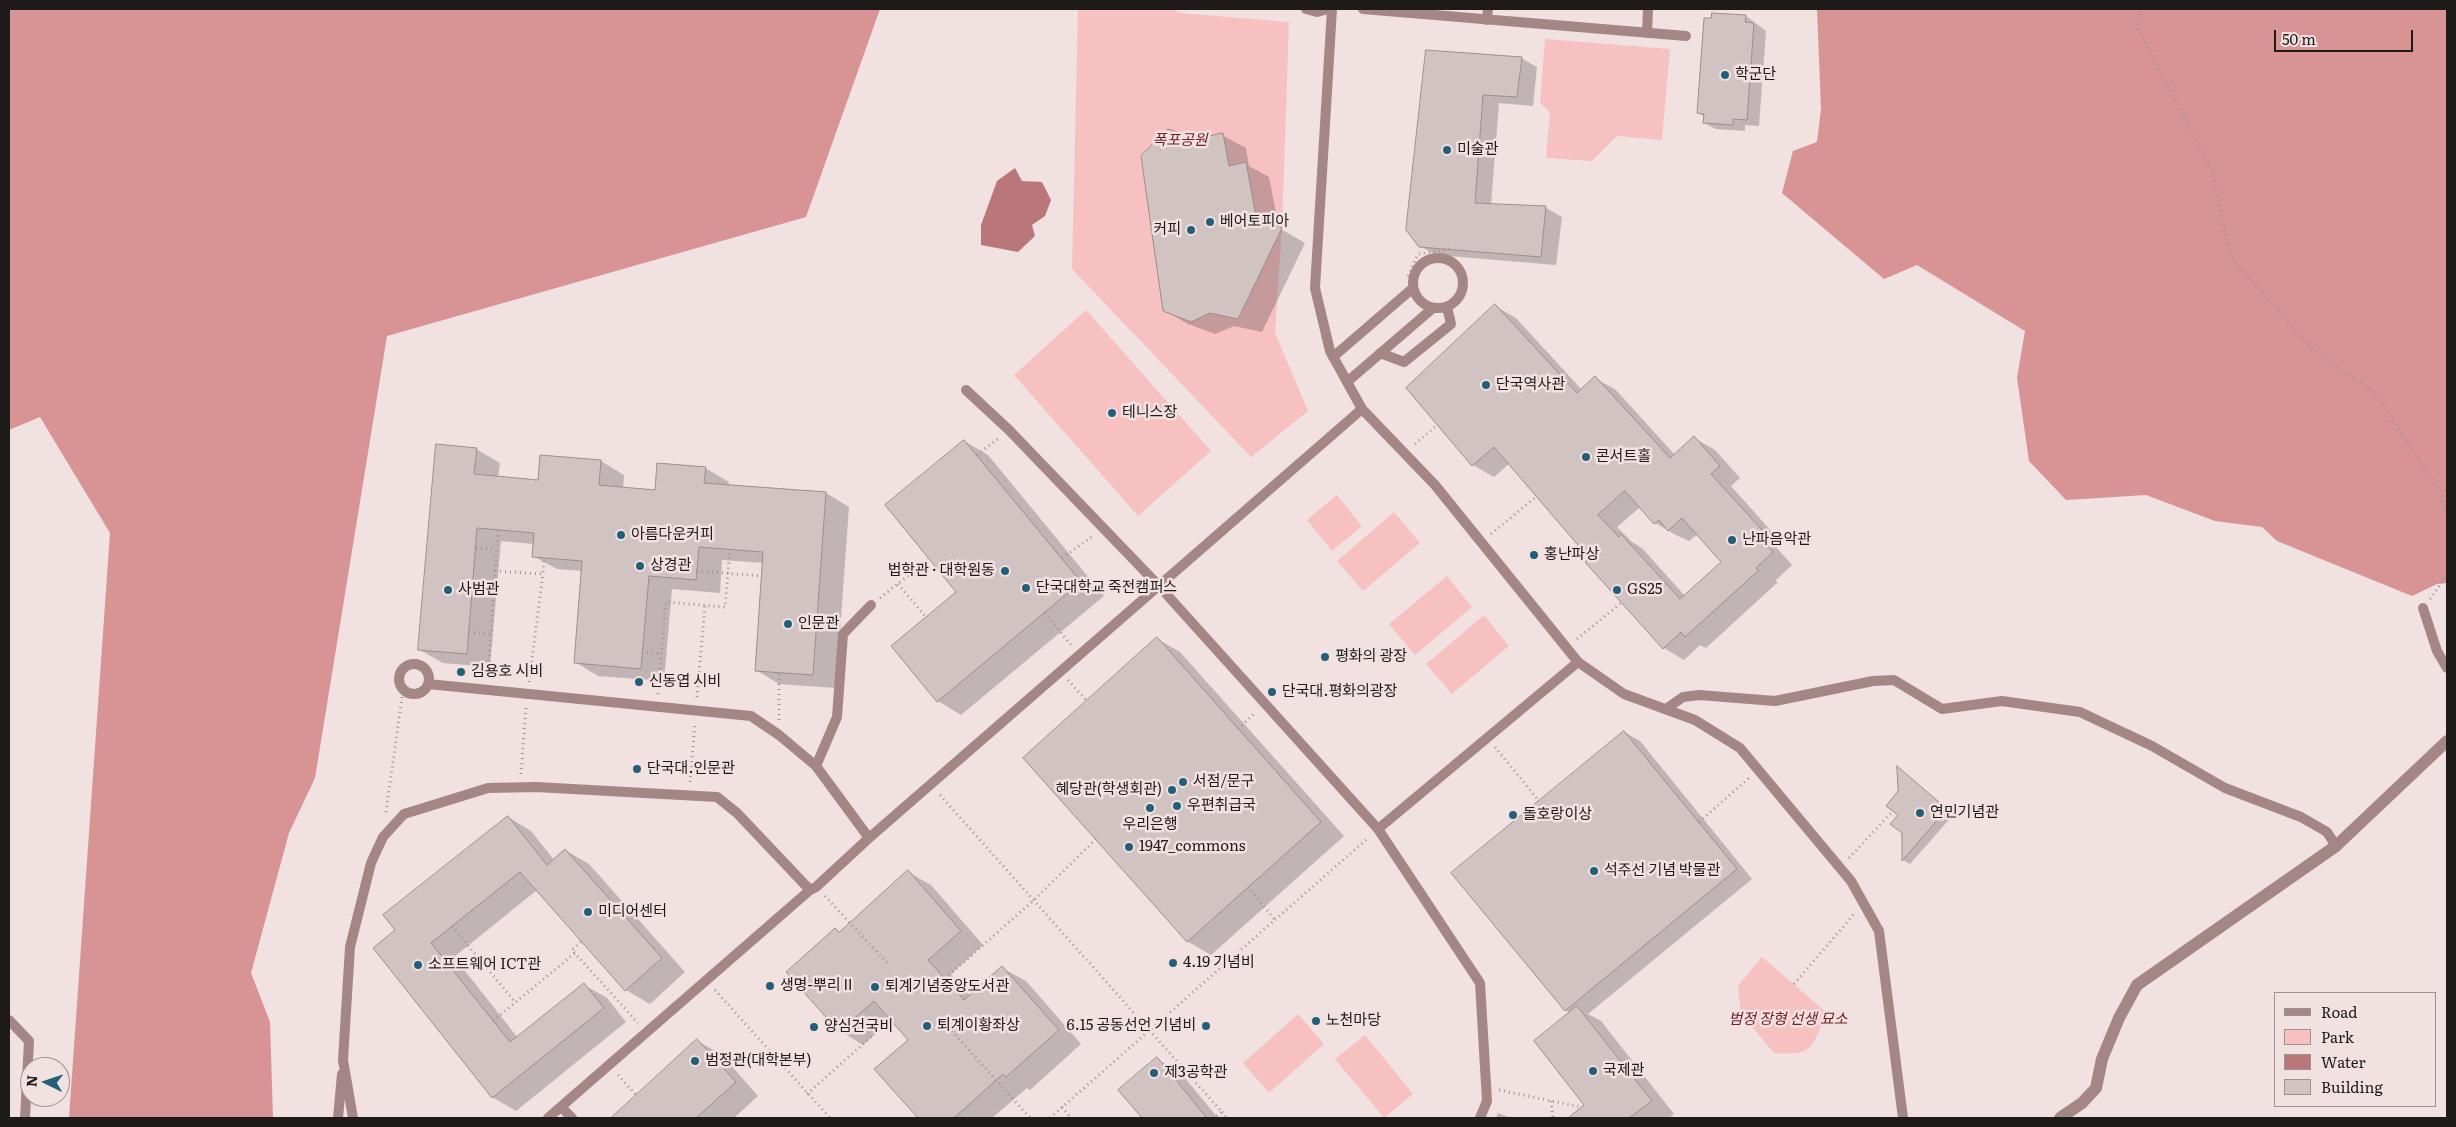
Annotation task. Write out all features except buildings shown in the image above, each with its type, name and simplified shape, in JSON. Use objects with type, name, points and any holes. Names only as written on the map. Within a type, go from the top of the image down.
[{"type":"street","points":[[2060,1118],[2082,1103],[2096,1088],[2102,1059],[2119,1018],[2137,985],[2336,846],[2439,746],[2447,741]]},
{"type":"lane","points":[[1306,9],[1317,12],[1328,9]]},
{"type":"lane","points":[[1332,9],[1315,288],[1333,357],[1362,408],[1435,485],[1578,662],[1624,694],[1695,720],[1740,748],[1851,881],[1879,931],[1903,1118]]},
{"type":"lane","points":[[1363,9],[1440,13],[1487,20],[1686,36]]},
{"type":"lane","points":[[1487,20],[1488,9]]},
{"type":"lane","points":[[1647,33],[1648,9]]},
{"type":"lane","points":[[1443,258],[1450,261],[1462,273],[1464,281],[1460,297],[1447,307],[1433,308],[1420,301],[1413,288],[1415,272],[1426,260],[1443,258]]},
{"type":"lane","points":[[1333,357],[1413,288]]},
{"type":"lane","points":[[1380,353],[1404,362],[1451,324],[1447,307]]},
{"type":"lane","points":[[1347,382],[1433,308]]},
{"type":"lane","points":[[966,390],[1009,430],[1159,586],[1378,829],[1480,984],[1487,1101],[1480,1118]]},
{"type":"lane","points":[[548,1118],[1362,408]]},
{"type":"lane","points":[[816,766],[836,717],[843,634],[871,605]]},
{"type":"lane","points":[[2423,608],[2437,651],[2447,668]]},
{"type":"lane","points":[[1378,829],[1578,662]]},
{"type":"lane","points":[[428,684],[426,670],[418,664],[408,665],[399,676],[398,681],[403,690],[417,694],[428,684],[751,716],[779,734],[816,766],[869,838]]},
{"type":"lane","points":[[1666,710],[1684,697],[1699,694],[1775,701],[1873,681],[1894,680],[1942,709],[2002,701],[2080,712],[2152,746],[2225,788],[2301,817],[2327,832],[2336,846]]},
{"type":"lane","points":[[338,1118],[350,947],[371,863],[383,837],[404,814],[488,788],[520,787],[717,797],[737,813],[813,888]]},
{"type":"lane","points":[[9,1020],[29,1040],[24,1118]]},
{"type":"lane","points":[[342,1060],[353,1118]]},
{"type":"lane","points":[[561,1106],[572,1118]]},
{"type":"path","points":[[2141,9],[2138,28],[2212,171],[2230,255],[2308,345],[2374,392],[2440,491],[2447,510]]},
{"type":"path","points":[[1404,453],[1437,425]]},
{"type":"path","points":[[977,455],[1009,430]]},
{"type":"path","points":[[1481,542],[1536,496]]},
{"type":"path","points":[[1062,558],[1104,528]]},
{"type":"path","points":[[487,690],[498,530]]},
{"type":"path","points":[[476,548],[496,549]]},
{"type":"path","points":[[657,707],[666,602],[725,607],[730,549]]},
{"type":"path","points":[[520,787],[527,694],[544,557]]},
{"type":"path","points":[[871,605],[929,559]]},
{"type":"path","points":[[495,571],[543,574]]},
{"type":"path","points":[[697,571],[762,576]]},
{"type":"path","points":[[2423,608],[2447,575]]},
{"type":"path","points":[[898,584],[926,617]]},
{"type":"path","points":[[1567,648],[1621,603]]},
{"type":"path","points":[[689,795],[705,605]]},
{"type":"path","points":[[1044,613],[1079,655]]},
{"type":"path","points":[[469,632],[491,634]]},
{"type":"path","points":[[642,652],[662,654]]},
{"type":"path","points":[[1060,671],[1086,700]]},
{"type":"path","points":[[779,673],[779,734]]},
{"type":"path","points":[[383,837],[403,690]]},
{"type":"path","points":[[1238,728],[1265,704]]},
{"type":"path","points":[[1487,738],[1539,801]]},
{"type":"path","points":[[1699,822],[1758,769]]},
{"type":"path","points":[[930,784],[1228,1118]]},
{"type":"path","points":[[1840,867],[1893,811]]},
{"type":"path","points":[[1050,1118],[1378,829]]},
{"type":"path","points":[[945,979],[1034,900],[1096,839]]},
{"type":"path","points":[[813,888],[889,965]]},
{"type":"path","points":[[1248,888],[1274,920]]},
{"type":"path","points":[[1794,984],[1864,903]]},
{"type":"path","points":[[452,926],[515,1002]]},
{"type":"path","points":[[581,942],[572,950],[646,1032]]},
{"type":"path","points":[[493,1021],[575,953]]},
{"type":"path","points":[[706,980],[830,1118]]},
{"type":"path","points":[[808,1094],[890,1020]]},
{"type":"path","points":[[952,1031],[1030,1118]]},
{"type":"path","points":[[609,1065],[636,1095]]},
{"type":"path","points":[[1486,1087],[1581,1107]]},
{"type":"path","points":[[1551,1101],[1553,1118]]},
{"type":"path","points":[[1062,1107],[1071,1118]]},
{"type":"path","points":[[1214,1118],[1222,1112]]},
{"type":"green space","name":"폭포공원","points":[[1078,9],[1173,9],[1179,13],[1289,22],[1282,228],[1275,333],[1308,411],[1251,457],[1072,269]]},
{"type":"green space","points":[[1545,39],[1670,49],[1662,140],[1617,136],[1592,161],[1546,158],[1550,112],[1540,103]]},
{"type":"green space","name":"테니스장","points":[[1086,310],[1211,451],[1138,516],[1014,375]]},
{"type":"green space","points":[[1337,495],[1362,526],[1332,551],[1307,520]]},
{"type":"green space","points":[[1394,512],[1420,543],[1363,591],[1337,561]]},
{"type":"green space","points":[[1447,576],[1472,607],[1415,655],[1389,624]]},
{"type":"green space","points":[[1484,615],[1509,646],[1452,694],[1426,664]]},
{"type":"green space","name":"범정 장형 선생 묘소","points":[[1762,957],[1827,1013],[1814,1041],[1805,1051],[1787,1054],[1774,1053],[1741,1014],[1738,986]]},
{"type":"green space","points":[[1298,1014],[1324,1044],[1269,1093],[1243,1063]]},
{"type":"green space","points":[[1365,1035],[1413,1094],[1384,1118],[1335,1059]]},
{"type":"shaded area","points":[[9,9],[880,9],[806,217],[387,336],[315,778],[289,833],[251,973],[270,1022],[273,1118],[69,1118],[110,533],[40,417],[9,430]]},
{"type":"shaded area","points":[[1817,9],[2447,9],[2447,583],[2437,584],[2412,596],[2277,541],[2262,527],[2215,521],[2146,495],[2066,500],[2029,461],[2017,378],[2025,331],[1917,265],[1884,279],[1782,193],[1793,151],[1817,142],[1821,109]]},
{"type":"water","points":[[1015,168],[1022,181],[1042,182],[1051,200],[1045,216],[1032,225],[1035,236],[1018,252],[981,245],[981,225],[997,181]]},
{"type":"place","name":"학군단","points":[[1725,75]]},
{"type":"place","name":"미술관","points":[[1447,150]]},
{"type":"place","name":"베어토피아","points":[[1210,222]]},
{"type":"place","name":"커피","points":[[1191,230]]},
{"type":"place","name":"단국역사관","points":[[1486,385]]},
{"type":"place","name":"테니스장","points":[[1112,413]]},
{"type":"place","name":"콘서트홀","points":[[1586,457]]},
{"type":"place","name":"아름다운커피","points":[[621,535]]},
{"type":"place","name":"난파음악관","points":[[1732,540]]},
{"type":"place","name":"홍난파상","points":[[1534,555]]},
{"type":"place","name":"상경관","points":[[640,566]]},
{"type":"place","name":"법학관 · 대학원동","points":[[1005,571]]},
{"type":"place","name":"단국대학교 죽전캠퍼스","points":[[1026,588]]},
{"type":"place","name":"사범관","points":[[448,590]]},
{"type":"place","name":"GS25","points":[[1617,590]]},
{"type":"place","name":"인문관","points":[[788,624]]},
{"type":"place","name":"평화의 광장","points":[[1325,657]]},
{"type":"place","name":"김용호 시비","points":[[461,672]]},
{"type":"place","name":"신동엽 시비","points":[[639,682]]},
{"type":"place","name":"단국대.평화의광장","points":[[1272,692]]},
{"type":"place","name":"단국대.인문관","points":[[637,769]]},
{"type":"place","name":"서점/문구","points":[[1183,782]]},
{"type":"place","name":"혜당관(학생회관)","points":[[1172,790]]},
{"type":"place","name":"우편취급국","points":[[1177,806]]},
{"type":"place","name":"우리은행","points":[[1150,808]]},
{"type":"place","name":"연민기념관","points":[[1920,813]]},
{"type":"place","name":"돌호랑이상","points":[[1513,815]]},
{"type":"place","name":"1947_commons","points":[[1129,847]]},
{"type":"place","name":"석주선 기념 박물관","points":[[1594,871]]},
{"type":"place","name":"미디어센터","points":[[588,912]]},
{"type":"place","name":"4.19 기념비","points":[[1173,963]]},
{"type":"place","name":"소프트웨어 ICT관","points":[[418,965]]},
{"type":"place","name":"생명-뿌리Ⅱ","points":[[770,986]]},
{"type":"place","name":"퇴계기념중앙도서관","points":[[875,987]]},
{"type":"place","name":"노천마당","points":[[1316,1021]]},
{"type":"place","name":"퇴계이황좌상","points":[[927,1026]]},
{"type":"place","name":"6.15 공동선언 기념비","points":[[1206,1026]]},
{"type":"place","name":"양심건국비","points":[[814,1027]]},
{"type":"place","name":"범정관(대학본부)","points":[[695,1061]]},
{"type":"place","name":"국제관","points":[[1593,1071]]},
{"type":"place","name":"제3공학관","points":[[1154,1073]]}]
